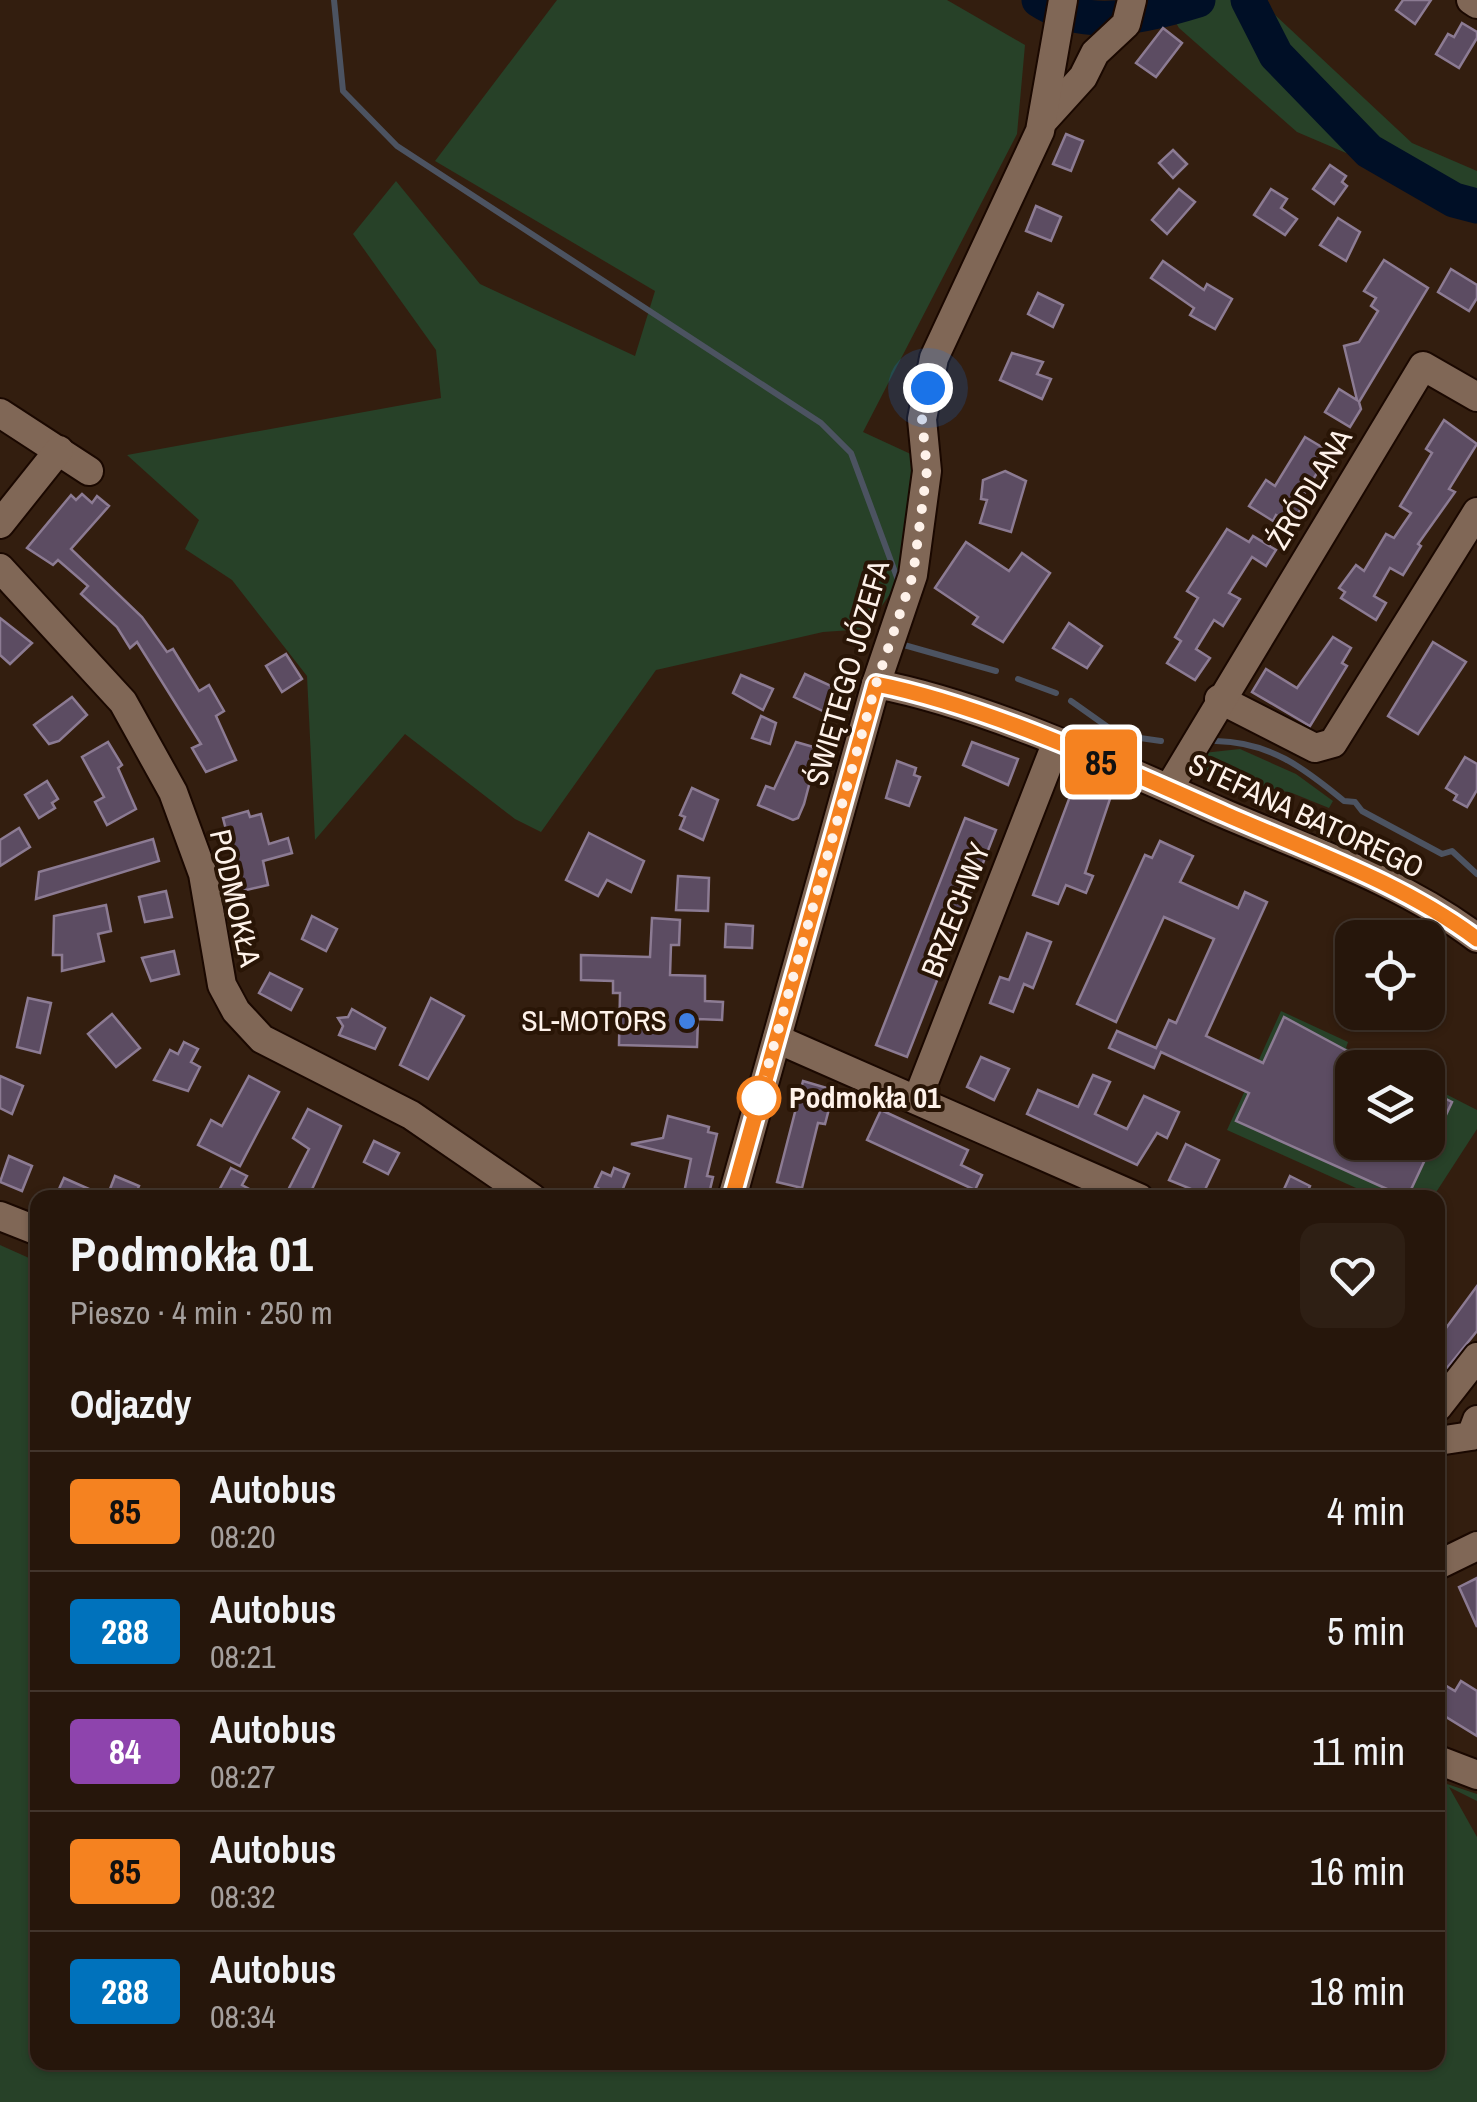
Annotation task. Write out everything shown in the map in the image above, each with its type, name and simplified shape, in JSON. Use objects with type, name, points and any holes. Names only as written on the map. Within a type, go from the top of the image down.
[{"type":"street","name":"ŚWIĘTEGO JÓZEFA","points":[[734,1190],[876,684],[913,575],[927,470],[922,419],[934,358],[1042,121],[1062,0]]},
{"type":"street","points":[[1042,121],[1083,77],[1095,53],[1129,12]]},
{"type":"street","name":"ŹRÓDLANA","points":[[1169,788],[1423,366],[1477,397]]},
{"type":"street","points":[[0,413],[89,470]]},
{"type":"street","points":[[0,524],[60,450]]},
{"type":"street","points":[[1220,700],[1315,748],[1333,744],[1477,512]]},
{"type":"street","name":"PODMOKŁA","points":[[0,568],[123,702],[172,792],[203,874],[222,985],[236,1011],[262,1039],[411,1115],[520,1190]]},
{"type":"street","name":"STEFANA BATOREGO","points":[[876,684],[908,690],[1169,788],[1335,861],[1477,938]]},
{"type":"street","name":"BRZECHWY","points":[[917,1100],[1056,744]]},
{"type":"street","points":[[777,1039],[1121,1190]]},
{"type":"street","points":[[0,1216],[30,1229]]},
{"type":"street","points":[[1445,1398],[1477,1357]]},
{"type":"street","points":[[1445,1440],[1471,1436],[1477,1418],[1458,1381]]},
{"type":"street","points":[[1445,1562],[1477,1546]]},
{"type":"street","points":[[1445,1763],[1477,1774]]},
{"type":"green space","points":[[557,0],[947,0],[1025,45],[1017,134],[863,432],[915,456],[905,572],[866,629],[823,632],[656,670],[541,832],[515,819],[405,734],[315,840],[307,676],[232,580],[185,549],[199,520],[127,455],[441,398],[436,350],[353,234],[396,181],[480,284],[635,356],[655,291],[435,161]]},
{"type":"green space","points":[[1210,0],[1259,0],[1412,143],[1477,171],[1477,218],[1420,196],[1407,179],[1297,132],[1179,28],[1172,16]]},
{"type":"green space","points":[[1240,749],[1296,774],[1333,801],[1329,808],[1292,793],[1207,774],[1196,767],[1203,753]]},
{"type":"green space","points":[[1281,1011],[1348,1042],[1346,1048],[1350,1050],[1335,1050],[1335,1160],[1445,1160],[1445,1094],[1477,1110],[1477,1129],[1438,1190],[1360,1190],[1227,1130]]},
{"type":"green space","points":[[0,1245],[30,1258],[30,2070],[1445,2070],[1445,1783],[1477,1794],[1477,1801],[1449,1787],[1477,1837],[1477,2102],[0,2102]]},
{"type":"building","points":[[1403,0],[1431,0],[1415,24],[1396,10]]},
{"type":"building","points":[[1462,23],[1477,32],[1477,38],[1459,68],[1436,54],[1448,34],[1454,37]]},
{"type":"building","points":[[1163,28],[1182,43],[1156,77],[1136,63]]},
{"type":"building","points":[[1066,134],[1083,141],[1071,171],[1053,164]]},
{"type":"building","points":[[1173,150],[1187,164],[1173,178],[1159,163]]},
{"type":"building","points":[[1330,165],[1346,176],[1342,182],[1347,186],[1334,204],[1313,189]]},
{"type":"building","points":[[1179,189],[1195,202],[1167,234],[1152,220]]},
{"type":"building","points":[[1271,189],[1287,199],[1281,208],[1297,219],[1285,235],[1254,215]]},
{"type":"building","points":[[1036,206],[1061,217],[1051,241],[1026,231]]},
{"type":"building","points":[[1338,218],[1360,232],[1346,261],[1320,245]]},
{"type":"building","points":[[1384,260],[1428,288],[1359,402],[1361,409],[1350,427],[1325,412],[1339,389],[1357,400],[1344,346],[1359,342],[1378,311],[1371,306],[1376,298],[1364,291]]},
{"type":"building","points":[[1163,261],[1204,290],[1207,284],[1232,299],[1215,329],[1190,315],[1194,308],[1151,278]]},
{"type":"building","points":[[1451,269],[1477,285],[1477,298],[1469,311],[1438,292]]},
{"type":"building","points":[[1038,293],[1063,305],[1053,327],[1028,314]]},
{"type":"building","points":[[1012,353],[1043,362],[1037,374],[1051,379],[1042,399],[1000,380]]},
{"type":"building","points":[[1444,420],[1477,444],[1449,489],[1455,492],[1418,544],[1421,546],[1403,575],[1390,568],[1374,596],[1386,603],[1376,620],[1341,598],[1345,592],[1339,588],[1356,565],[1364,571],[1386,534],[1394,538],[1411,513],[1400,506],[1432,453],[1426,449]]},
{"type":"building","points":[[1305,437],[1330,452],[1298,504],[1302,507],[1291,524],[1276,515],[1273,521],[1249,506],[1266,480],[1275,486]]},
{"type":"building","points":[[1005,471],[1026,481],[1011,532],[980,523],[987,500],[981,499],[983,480]]},
{"type":"building","points":[[82,494],[92,503],[97,496],[109,506],[71,549],[142,617],[167,652],[173,649],[199,691],[209,685],[224,711],[216,716],[236,760],[206,772],[192,748],[201,744],[137,642],[130,648],[117,627],[81,594],[88,586],[58,560],[53,565],[27,548],[71,495],[76,500]]},
{"type":"building","points":[[1227,529],[1249,542],[1253,536],[1276,550],[1266,566],[1252,557],[1229,593],[1240,599],[1223,626],[1214,620],[1196,649],[1210,658],[1195,680],[1167,663],[1181,641],[1175,637],[1198,598],[1187,591]]},
{"type":"building","points":[[966,542],[1009,571],[1022,553],[1050,573],[1003,642],[973,624],[978,617],[935,588]]},
{"type":"building","points":[[0,618],[32,643],[10,664],[0,655]]},
{"type":"building","points":[[1069,623],[1102,646],[1087,668],[1053,648]]},
{"type":"building","points":[[1333,637],[1351,648],[1342,663],[1347,666],[1310,726],[1252,692],[1266,669],[1297,688]]},
{"type":"building","points":[[1433,642],[1466,662],[1418,734],[1388,716]]},
{"type":"building","points":[[286,654],[302,679],[282,692],[266,666]]},
{"type":"building","points":[[805,674],[840,690],[829,714],[794,697]]},
{"type":"building","points":[[741,675],[773,689],[763,710],[733,693]]},
{"type":"building","points":[[72,697],[87,715],[59,741],[49,744],[34,725]]},
{"type":"building","points":[[761,716],[776,723],[770,744],[752,738]]},
{"type":"building","points":[[108,742],[122,765],[118,768],[136,809],[107,825],[95,802],[104,797],[82,757]]},
{"type":"building","points":[[796,742],[817,748],[817,755],[804,804],[793,820],[758,805],[766,786],[774,789]]},
{"type":"building","points":[[972,742],[1018,759],[1008,785],[963,765]]},
{"type":"building","points":[[1465,757],[1477,764],[1477,790],[1467,807],[1454,800],[1457,795],[1446,788]]},
{"type":"building","points":[[897,761],[916,768],[914,775],[920,777],[909,806],[886,798]]},
{"type":"building","points":[[47,781],[58,799],[52,803],[55,808],[39,818],[25,795]]},
{"type":"building","points":[[1075,783],[1111,796],[1085,873],[1093,876],[1086,893],[1066,885],[1058,904],[1033,895]]},
{"type":"building","points":[[692,788],[718,800],[703,840],[680,829],[685,817],[680,815]]},
{"type":"building","points":[[248,811],[250,817],[261,814],[269,844],[288,838],[292,853],[263,861],[268,885],[242,891],[223,818]]},
{"type":"building","points":[[965,818],[996,830],[907,1057],[876,1045]]},
{"type":"building","points":[[19,828],[30,847],[0,866],[0,840]]},
{"type":"building","points":[[589,833],[644,861],[631,892],[607,880],[598,896],[566,880]]},
{"type":"building","points":[[153,839],[159,861],[36,899],[39,872]]},
{"type":"building","points":[[1160,841],[1193,856],[1180,882],[1238,908],[1245,892],[1267,902],[1206,1036],[1263,1063],[1284,1017],[1345,1050],[1335,1050],[1335,1160],[1425,1160],[1411,1190],[1389,1190],[1236,1121],[1249,1093],[1161,1052],[1154,1068],[1109,1048],[1117,1031],[1156,1048],[1169,1020],[1176,1023],[1214,939],[1164,917],[1116,1022],[1077,1004],[1145,855],[1152,858]]},
{"type":"building","points":[[678,876],[709,878],[708,911],[676,910]]},
{"type":"building","points":[[166,891],[172,917],[145,922],[139,897]]},
{"type":"building","points":[[106,905],[111,931],[98,934],[104,961],[62,971],[62,955],[53,955],[54,916]]},
{"type":"building","points":[[312,916],[337,929],[326,951],[302,939]]},
{"type":"building","points":[[652,918],[680,920],[679,945],[671,945],[670,975],[705,976],[705,1001],[723,1002],[722,1020],[698,1019],[697,1047],[619,1045],[620,993],[613,993],[613,981],[581,980],[581,955],[650,957]]},
{"type":"building","points":[[726,924],[753,926],[752,948],[725,947]]},
{"type":"building","points":[[1027,933],[1051,942],[1033,988],[1024,984],[1013,1012],[990,1003],[1000,977],[1009,980]]},
{"type":"building","points":[[174,951],[179,974],[151,981],[142,958]]},
{"type":"building","points":[[270,973],[302,989],[291,1010],[259,993]]},
{"type":"building","points":[[28,998],[51,1003],[40,1053],[17,1047]]},
{"type":"building","points":[[431,998],[464,1016],[428,1079],[400,1065]]},
{"type":"building","points":[[352,1009],[385,1028],[375,1049],[339,1035],[343,1026],[338,1018],[348,1017]]},
{"type":"building","points":[[112,1014],[140,1048],[116,1067],[88,1034]]},
{"type":"building","points":[[184,1042],[198,1049],[191,1062],[200,1067],[188,1091],[154,1080],[170,1050],[178,1054]]},
{"type":"building","points":[[981,1057],[1009,1069],[994,1100],[967,1087]]},
{"type":"building","points":[[1093,1075],[1110,1082],[1095,1114],[1127,1129],[1144,1096],[1179,1112],[1167,1138],[1157,1133],[1137,1165],[1027,1114],[1038,1090],[1078,1107]]},
{"type":"building","points":[[0,1076],[23,1086],[12,1114],[0,1108]]},
{"type":"building","points":[[249,1076],[279,1092],[240,1166],[198,1145],[211,1120],[222,1126]]},
{"type":"building","points":[[803,1081],[834,1090],[825,1124],[818,1123],[802,1188],[777,1182]]},
{"type":"building","points":[[1445,1098],[1452,1102],[1445,1117]]},
{"type":"building","points":[[308,1109],[341,1126],[312,1190],[288,1190],[309,1149],[293,1138]]},
{"type":"building","points":[[881,1110],[968,1150],[961,1165],[982,1175],[975,1190],[867,1140]]},
{"type":"building","points":[[668,1116],[709,1127],[708,1132],[717,1134],[707,1176],[713,1177],[710,1190],[685,1190],[691,1159],[631,1144],[663,1138]]},
{"type":"building","points":[[374,1141],[399,1153],[388,1174],[364,1162]]},
{"type":"building","points":[[1186,1144],[1219,1160],[1205,1190],[1193,1190],[1169,1180]]},
{"type":"building","points":[[9,1156],[32,1166],[22,1191],[0,1182]]},
{"type":"building","points":[[231,1168],[247,1176],[242,1185],[251,1190],[219,1190]]},
{"type":"building","points":[[614,1168],[629,1174],[622,1190],[595,1187],[602,1172],[611,1176]]},
{"type":"building","points":[[115,1176],[139,1186],[137,1190],[110,1190]]},
{"type":"building","points":[[1290,1176],[1310,1186],[1308,1190],[1284,1190]]},
{"type":"building","points":[[64,1178],[91,1190],[59,1190]]},
{"type":"building","points":[[1477,1286],[1477,1331],[1445,1370],[1445,1329]]},
{"type":"building","points":[[1477,1578],[1477,1627],[1459,1587]]},
{"type":"building","points":[[1461,1681],[1477,1691],[1477,1736],[1445,1716],[1445,1685],[1455,1691]]},
{"type":"waterway","points":[[334,0],[343,91],[397,146],[821,423],[851,453],[898,580]]},
{"type":"waterway","points":[[1039,0],[1077,16],[1097,18],[1139,15],[1198,0]]},
{"type":"waterway","points":[[1248,0],[1276,55],[1369,151],[1454,200],[1477,206]]},
{"type":"waterway","points":[[904,645],[996,671]]},
{"type":"waterway","points":[[1018,679],[1056,693]]},
{"type":"waterway","points":[[1071,701],[1119,735],[1161,741]]},
{"type":"waterway","points":[[1216,741],[1253,746],[1285,759],[1344,801],[1355,802],[1362,811],[1442,854],[1452,851],[1477,874]]},
{"type":"bus line","name":"85","points":[[734,1190],[876,684],[908,690],[976,713],[1169,788],[1335,861],[1412,899],[1477,939]]},
{"type":"place","name":"SL-MOTORS","points":[[687,1021]]},
{"type":"place","name":"Podmokła 01","points":[[759,1098]]},
{"type":"route","points":[[759,1098],[876,684],[913,575],[927,470],[922,419],[928,388]]}]
